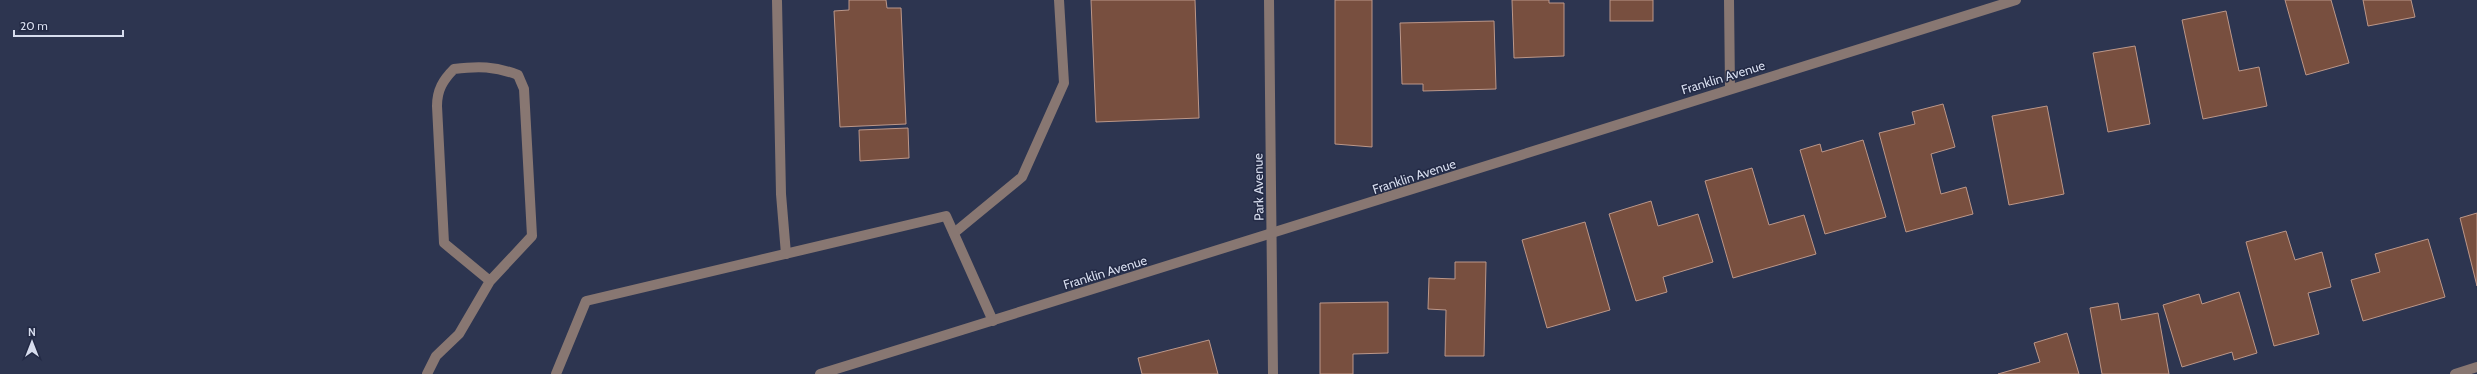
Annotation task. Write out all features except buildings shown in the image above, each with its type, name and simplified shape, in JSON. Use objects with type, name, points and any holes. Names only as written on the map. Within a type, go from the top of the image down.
[{"type":"street","points":[[954,233],[1022,178],[1064,83],[1059,0]]},
{"type":"street","name":"Park Avenue","points":[[1269,0],[1273,374]]},
{"type":"street","points":[[1728,0],[1730,88]]},
{"type":"street","name":"Franklin Avenue","points":[[820,374],[1272,235],[1997,3],[2016,0]]},
{"type":"street","points":[[777,1],[781,194],[786,254]]},
{"type":"street","points":[[427,374],[436,356],[459,334],[490,282],[532,236],[524,89],[518,75],[501,69],[482,66],[454,69],[442,83],[437,94],[437,106],[444,243],[490,282]]},
{"type":"street","points":[[556,374],[586,301],[946,216],[993,321]]},
{"type":"street","points":[[2456,374],[2477,367]]}]
